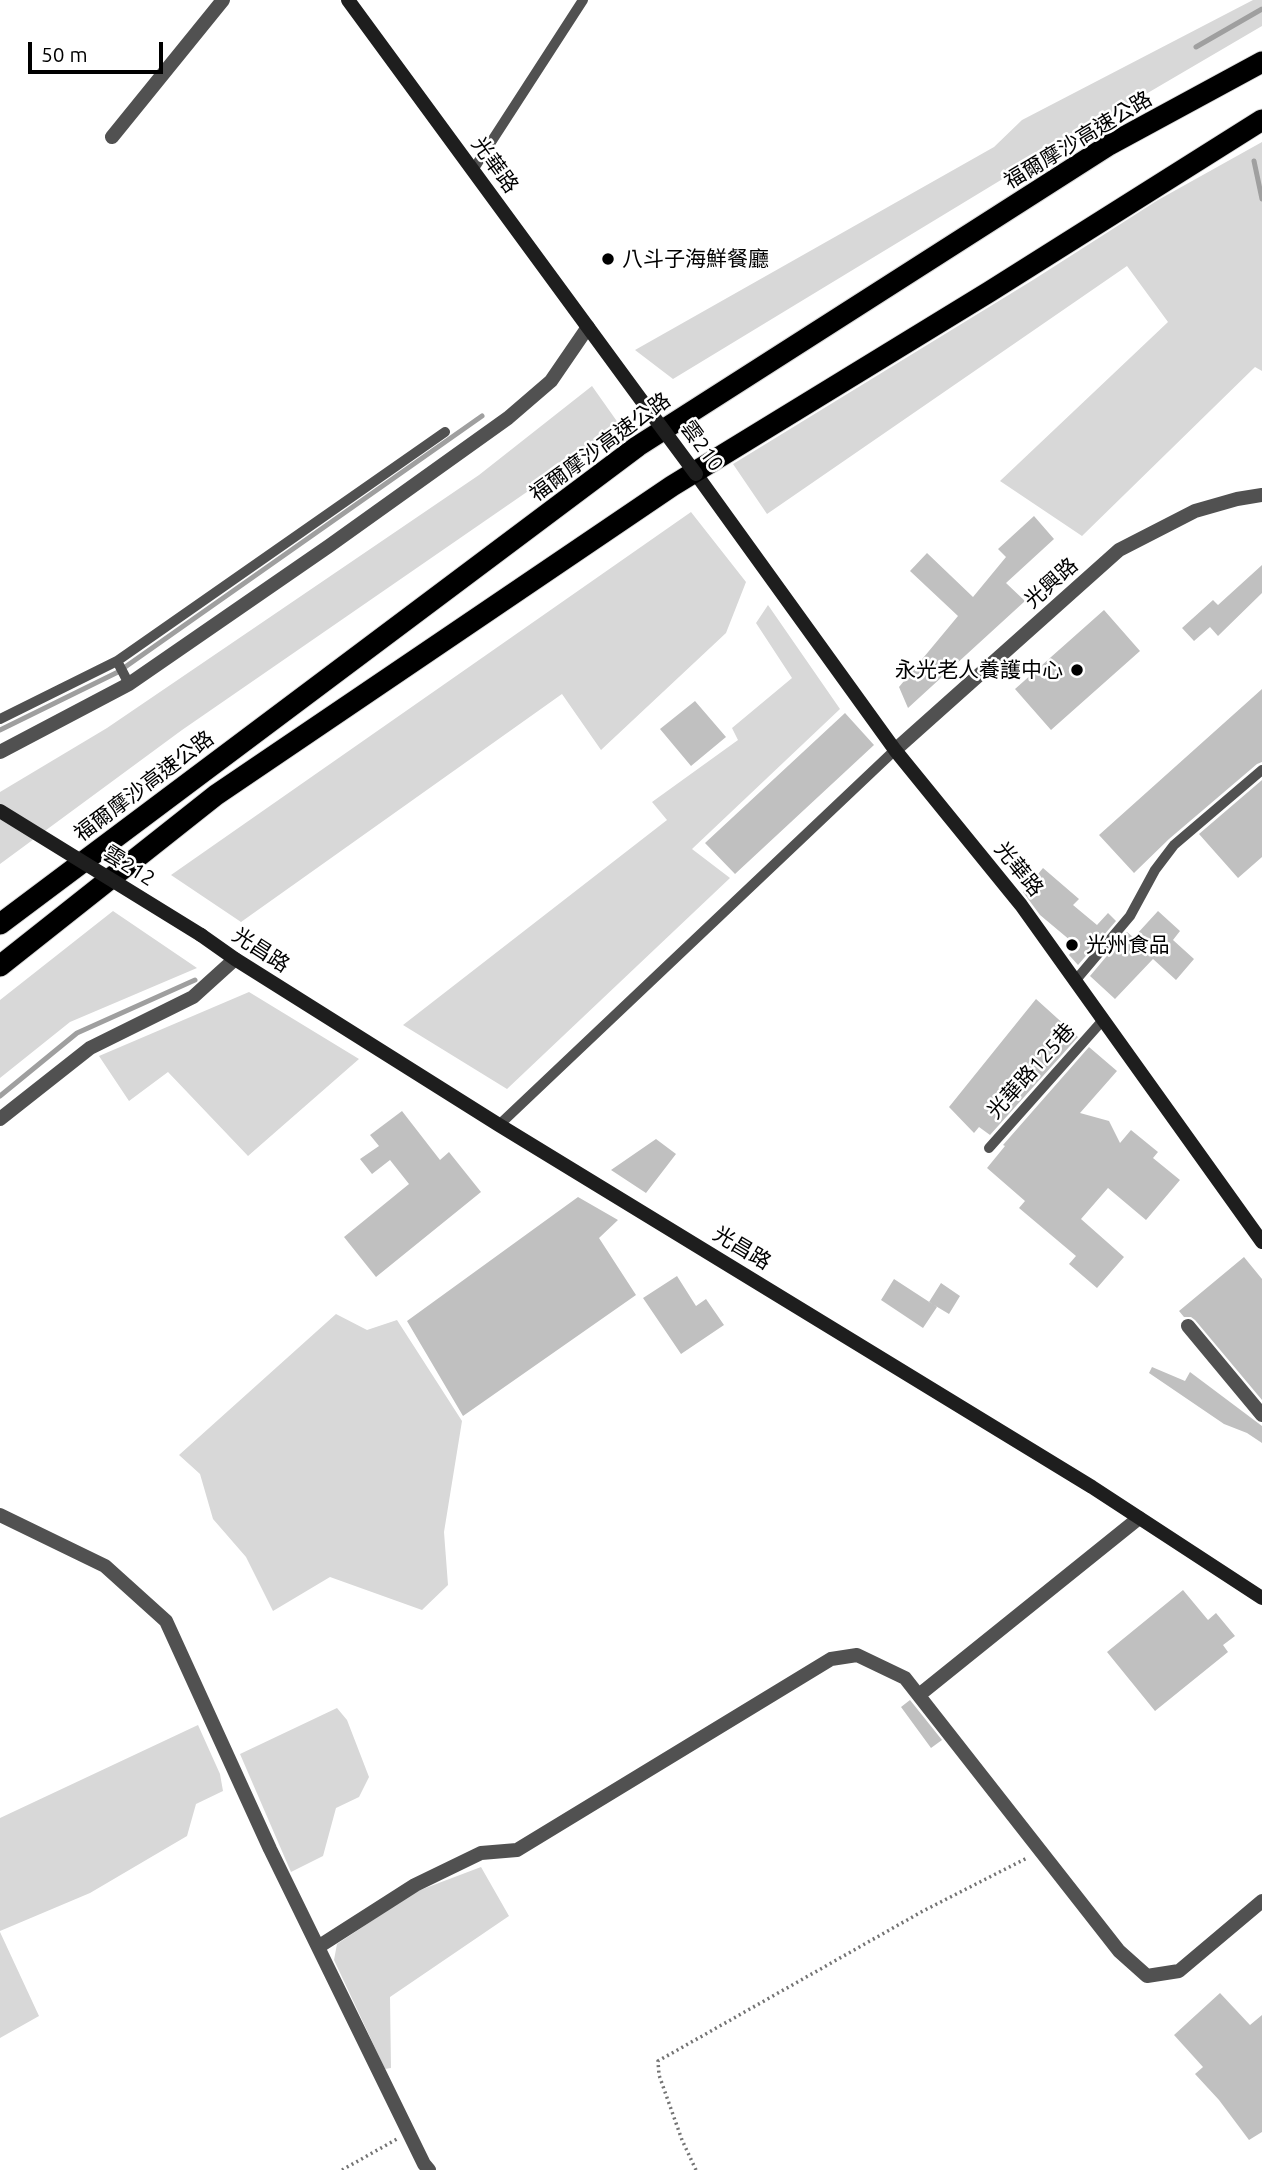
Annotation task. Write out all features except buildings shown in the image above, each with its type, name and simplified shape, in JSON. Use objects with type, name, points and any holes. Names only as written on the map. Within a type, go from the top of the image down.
[{"type":"highway","name":"福爾摩沙高速公路","points":[[0,924],[638,446],[1109,145],[1262,62]]},
{"type":"highway","points":[[0,966],[216,795],[672,486],[989,292],[1262,120]]},
{"type":"street","points":[[112,138],[223,0]]},
{"type":"street","name":"光華路","points":[[348,0],[609,356]]},
{"type":"street","points":[[0,752],[129,684],[508,418],[551,382],[588,327]]},
{"type":"street","name":"雲210","points":[[609,356],[736,528]]},
{"type":"street","name":"光興路","points":[[895,750],[1119,550],[1195,511],[1262,495]]},
{"type":"street","name":"光華路","points":[[736,528],[895,750],[1021,905],[1262,1242]]},
{"type":"street","name":"雲212","points":[[0,811],[201,935]]},
{"type":"street","name":"光昌路","points":[[201,935],[234,959],[499,1125],[1139,1518],[1262,1598]]},
{"type":"street","points":[[0,1119],[90,1048],[193,997],[234,959]]},
{"type":"street","points":[[1188,1326],[1262,1415]]},
{"type":"street","points":[[0,1515],[105,1566],[166,1621],[270,1849],[429,2170]]},
{"type":"street","points":[[919,1695],[1139,1518]]},
{"type":"street","points":[[318,1947],[415,1885],[470,1858],[481,1853],[517,1850],[831,1659],[857,1655],[905,1678],[1119,1951],[1147,1976],[1178,1971],[1262,1901]]},
{"type":"lane","points":[[473,170],[583,0]]},
{"type":"lane","points":[[0,719],[117,661],[445,432]]},
{"type":"lane","points":[[117,661],[129,684]]},
{"type":"lane","points":[[499,1125],[895,750]]},
{"type":"lane","points":[[1075,981],[1130,916],[1155,870],[1174,845],[1262,770]]},
{"type":"lane","name":"光華路125巷","points":[[989,1148],[1103,1020]]},
{"type":"path","points":[[696,2170],[682,2140],[659,2075],[659,2061],[923,1911],[1041,1851]]},
{"type":"path","points":[[342,2170],[408,2132]]},
{"type":"shaded area","points":[[1253,0],[1262,0],[1262,26],[1052,149],[673,379],[635,350],[994,147],[1022,120]]},
{"type":"shaded area","points":[[1262,142],[1262,371],[1255,367],[1082,536],[1000,481],[1168,322],[1127,266],[767,514],[733,464],[1158,200]]},
{"type":"shaded area","points":[[592,386],[621,427],[182,730],[0,864],[0,792],[107,728],[479,475]]},
{"type":"shaded area","points":[[691,512],[746,582],[726,633],[601,750],[562,694],[241,922],[171,875]]},
{"type":"shaded area","points":[[768,605],[840,709],[692,849],[730,878],[507,1089],[403,1025],[667,820],[652,802],[738,740],[732,728],[792,678],[756,623]]},
{"type":"shaded area","points":[[113,911],[197,968],[70,1022],[0,1078],[0,1000]]},
{"type":"shaded area","points":[[249,992],[359,1059],[248,1156],[168,1072],[129,1101],[99,1056]]},
{"type":"shaded area","points":[[336,1314],[367,1330],[397,1320],[462,1421],[444,1532],[448,1585],[422,1610],[330,1577],[273,1611],[246,1557],[213,1519],[200,1474],[179,1455]]},
{"type":"shaded area","points":[[337,1708],[347,1720],[369,1777],[359,1797],[336,1808],[323,1856],[291,1872],[240,1754]]},
{"type":"shaded area","points":[[198,1725],[220,1774],[223,1791],[196,1804],[187,1836],[90,1893],[0,1931],[0,1818]]},
{"type":"shaded area","points":[[481,1867],[509,1916],[390,1997],[391,2068],[385,2069],[334,1960],[337,1944],[415,1892]]},
{"type":"shaded area","points":[[0,1932],[39,2016],[0,2038]]},
{"type":"waterway","points":[[1196,47],[1262,9]]},
{"type":"waterway","points":[[1254,161],[1262,199]]},
{"type":"waterway","points":[[0,730],[118,672],[482,416]]},
{"type":"waterway","points":[[0,1096],[77,1033],[195,980]]},
{"type":"place","name":"八斗子海鮮餐廳","points":[[608,259]]},
{"type":"place","name":"永光老人養護中心","points":[[1077,670]]},
{"type":"place","name":"光州食品","points":[[1072,945]]}]
